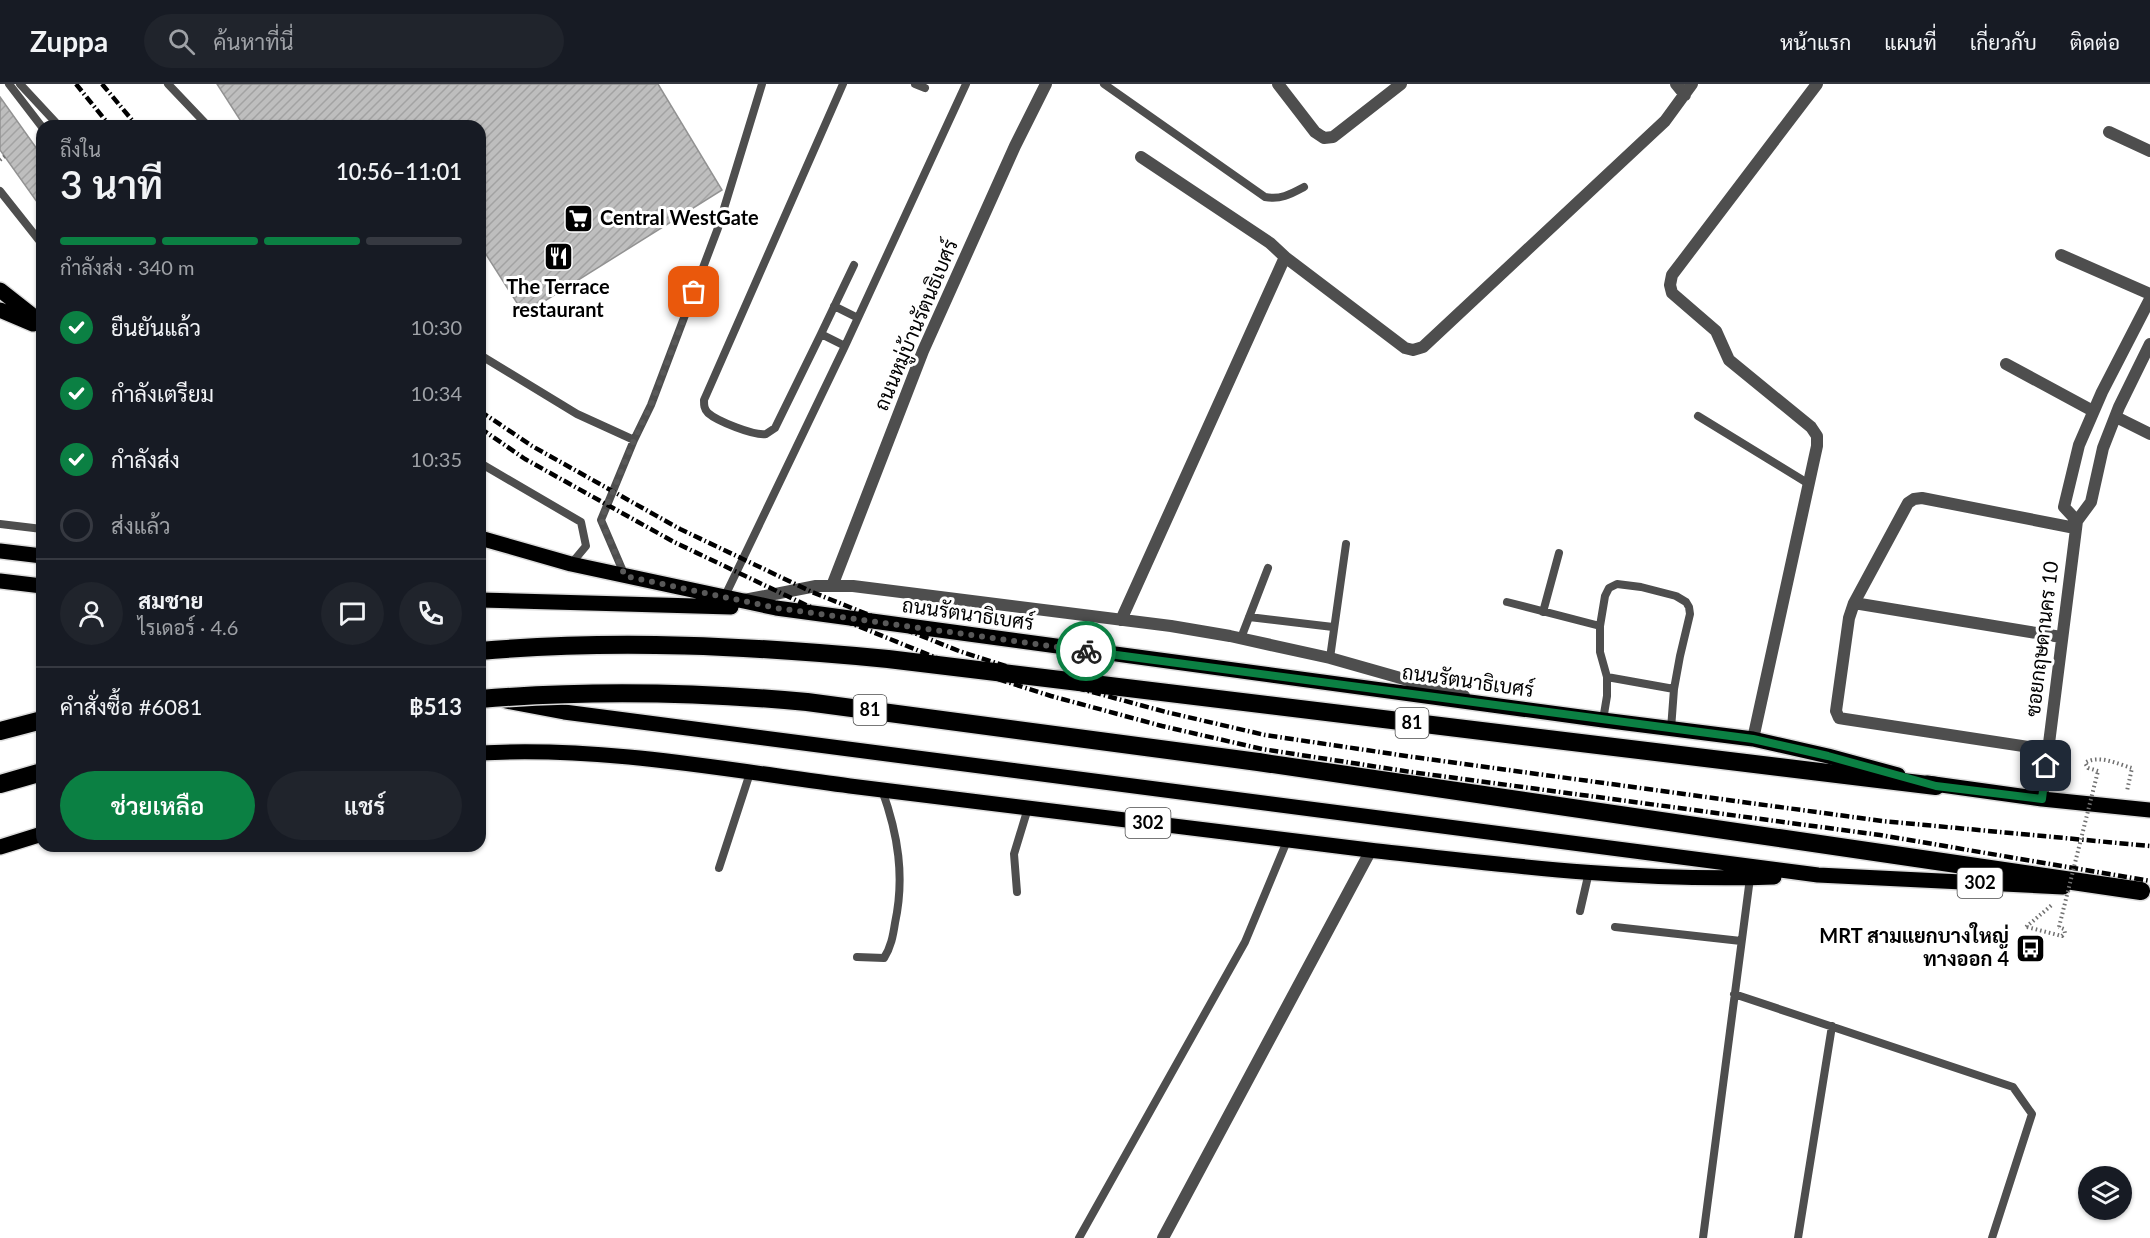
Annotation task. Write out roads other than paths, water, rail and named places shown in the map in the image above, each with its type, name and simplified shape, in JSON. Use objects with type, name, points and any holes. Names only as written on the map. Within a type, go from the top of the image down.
[{"type":"highway","name":"81","points":[[486,651],[583,645],[712,645],[784,649],[888,659],[1936,786]]},
{"type":"highway","name":"81","points":[[486,697],[594,693],[748,696],[819,703],[1258,762],[2145,892]]},
{"type":"highway","points":[[0,731],[36,722]]},
{"type":"highway","points":[[0,784],[36,774]]},
{"type":"main road","points":[[0,290],[36,318]]},
{"type":"main road","points":[[0,310],[36,325]]},
{"type":"main road","points":[[486,540],[571,564],[776,608]]},
{"type":"main road","points":[[0,551],[36,555]]},
{"type":"main road","points":[[0,580],[36,585]]},
{"type":"main road","points":[[486,600],[776,608]]},
{"type":"main road","name":"ถนนรัตนาธิเบศร์","points":[[776,608],[1753,739],[1828,756],[1936,786],[2150,810]]},
{"type":"main road","points":[[486,698],[564,712],[1818,875]]},
{"type":"main road","name":"302","points":[[486,753],[521,751],[660,760],[1287,841],[1589,872],[1750,878],[1818,875],[2145,892]]},
{"type":"main road","points":[[0,847],[36,836]]},
{"type":"street","name":"ถนนหมู่บ้านรัตนธิเบศร์","points":[[832,586],[923,351],[1046,84]]},
{"type":"street","points":[[1278,84],[1316,132],[1324,138],[1333,137],[1401,84]]},
{"type":"street","points":[[1141,157],[1270,243],[1285,257],[1405,348],[1413,350],[1422,347],[1665,121],[1688,89],[1676,84]]},
{"type":"street","points":[[1753,739],[1809,484],[1817,436],[1811,427],[1729,360],[1716,331],[1672,293],[1670,285],[1672,275],[1817,84]]},
{"type":"street","points":[[2109,132],[2150,151]]},
{"type":"street","points":[[2061,255],[2150,294]]},
{"type":"street","points":[[1120,620],[1285,257]]},
{"type":"street","name":"ซอยกฤษดานคร 10","points":[[2076,524],[2064,507],[2079,445],[2093,411],[2150,299]]},
{"type":"street","name":"ซอยกฤษดานคร 10","points":[[2042,799],[2076,524],[2091,502],[2103,448],[2115,417],[2150,344]]},
{"type":"street","points":[[2006,364],[2093,411]]},
{"type":"street","points":[[2115,417],[2150,434]]},
{"type":"street","points":[[2049,750],[1839,718],[1836,711],[1849,618],[1854,603],[1908,503],[1922,498],[2076,524]]},
{"type":"street","points":[[740,601],[793,590],[853,586],[1120,620],[1241,639],[1330,658],[1505,707]]},
{"type":"street","points":[[1854,603],[2061,637]]},
{"type":"street","points":[[1163,1238],[1371,850]]},
{"type":"lane","points":[[9,84],[37,120]]},
{"type":"lane","points":[[20,84],[53,120]]},
{"type":"lane","points":[[168,84],[202,120]]},
{"type":"lane","points":[[625,576],[601,520],[651,405],[718,228],[762,84]]},
{"type":"lane","points":[[843,84],[704,400],[705,408],[710,414],[754,434],[761,435],[775,428],[854,265]]},
{"type":"lane","points":[[915,84],[925,88]]},
{"type":"lane","points":[[724,598],[845,346],[966,84]]},
{"type":"lane","points":[[1104,84],[1265,197],[1274,199],[1284,197],[1304,187]]},
{"type":"lane","points":[[0,192],[36,237]]},
{"type":"lane","points":[[834,306],[858,318]]},
{"type":"lane","points":[[821,334],[845,346]]},
{"type":"lane","points":[[486,359],[577,414],[634,440]]},
{"type":"lane","points":[[1698,416],[1809,484]]},
{"type":"lane","points":[[486,467],[581,522],[586,546],[571,564]]},
{"type":"lane","points":[[0,524],[36,528]]},
{"type":"lane","points":[[1330,658],[1346,544]]},
{"type":"lane","points":[[1544,612],[1559,553]]},
{"type":"lane","points":[[1241,639],[1268,568]]},
{"type":"lane","points":[[1603,720],[1607,677],[1600,652],[1600,626],[1605,596],[1609,588],[1617,584],[1668,594],[1686,602],[1689,607],[1690,614],[1674,689],[1671,729]]},
{"type":"lane","points":[[1507,602],[1600,626]]},
{"type":"lane","points":[[1249,617],[1333,627]]},
{"type":"lane","points":[[1607,677],[1674,689]]},
{"type":"lane","points":[[718,868],[750,773]]},
{"type":"lane","points":[[856,957],[884,958],[890,950],[901,898],[898,842],[893,819],[882,790]]},
{"type":"lane","points":[[1017,892],[1014,854],[1028,808]]},
{"type":"lane","points":[[1079,1238],[1245,942],[1287,841]]},
{"type":"lane","points":[[1580,911],[1589,872]]},
{"type":"lane","points":[[1703,1238],[1750,878]]},
{"type":"lane","points":[[1615,927],[1741,941]]},
{"type":"lane","points":[[1734,994],[2013,1087],[2032,1114],[1992,1238]]},
{"type":"lane","points":[[1797,1238],[1832,1026]]},
{"type":"railway","points":[[76,84],[105,120]]},
{"type":"railway","points":[[102,84],[132,120]]},
{"type":"railway","points":[[486,415],[532,446],[680,529],[812,592],[959,651],[1055,682],[1166,712],[1265,735],[1882,821],[2150,846]]},
{"type":"railway","points":[[486,432],[525,459],[674,542],[806,605],[954,665],[1051,696],[1162,726],[1262,749],[1411,772],[1880,835],[2150,881]]},
{"type":"place","name":"Central WestGate","points":[[579,218]]},
{"type":"place","name":"The Terrace restaurant","points":[[558,256]]},
{"type":"place","name":"MRT สามแยกบางใหญ่ ทางออก 4","points":[[2030,948]]}]
